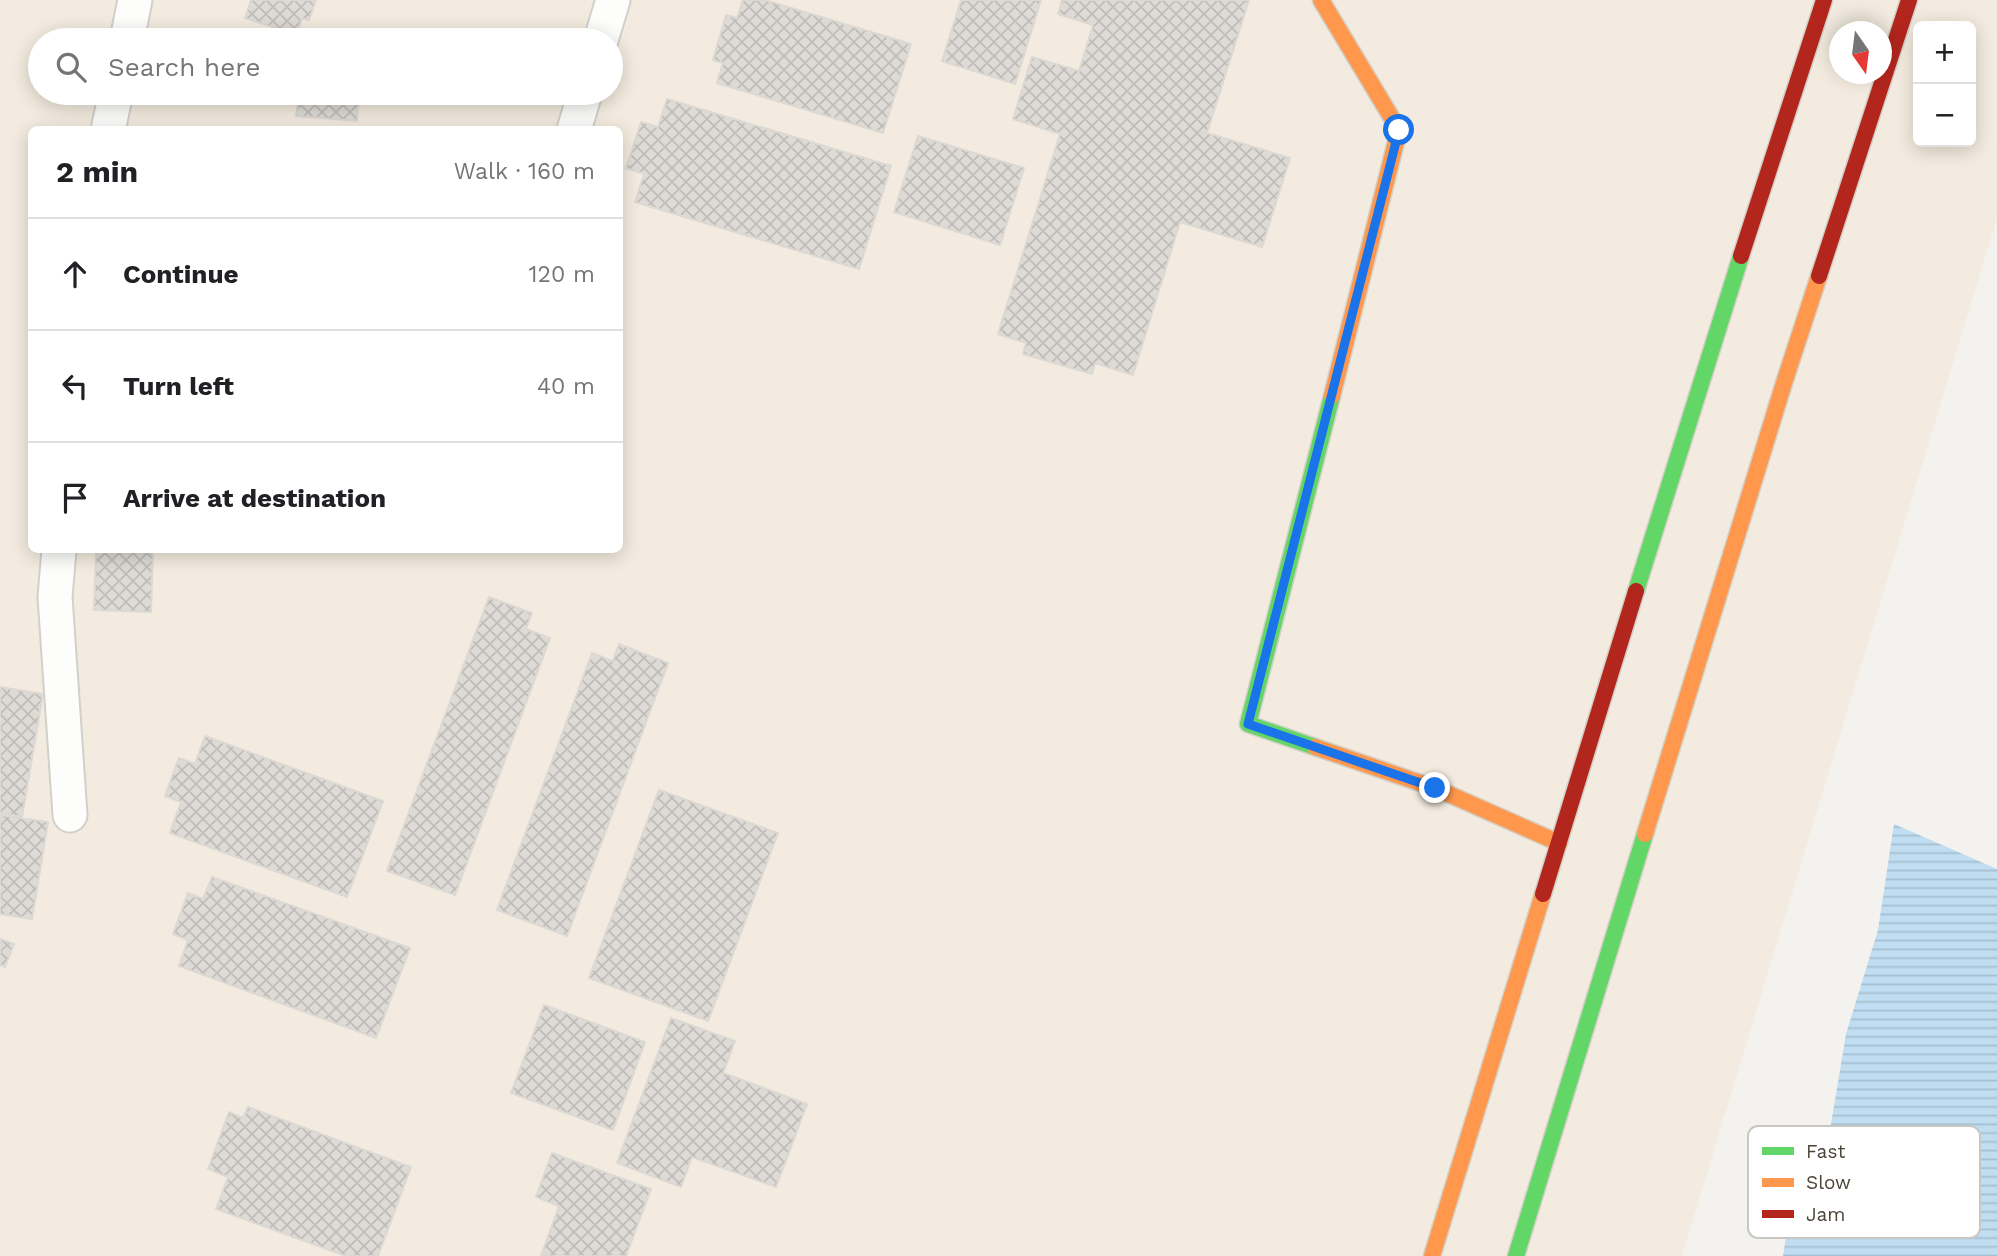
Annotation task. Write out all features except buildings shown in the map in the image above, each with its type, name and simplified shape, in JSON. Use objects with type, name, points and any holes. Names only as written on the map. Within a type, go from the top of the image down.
[{"type":"street","points":[[129,28],[135,0]]},
{"type":"street","points":[[605,28],[613,0]]},
{"type":"street","points":[[1321,0],[1399,130],[1248,724],[1435,788],[1559,843]]},
{"type":"street","points":[[1432,1256],[1707,359],[1824,0]]},
{"type":"street","points":[[1516,1256],[1784,383],[1909,0]]},
{"type":"street","points":[[109,126],[113,105]]},
{"type":"street","points":[[575,126],[581,105]]},
{"type":"street","points":[[60,553],[55,597],[70,815]]},
{"type":"shaded area","points":[[0,0],[1997,0],[1997,218],[1682,1256],[0,1256]]},
{"type":"water","points":[[1894,824],[1997,869],[1997,1256],[1783,1256],[1786,1238],[1980,1238],[1980,1126],[1831,1126],[1846,1034],[1878,930]]},
{"type":"traffic: fast","points":[[1636,591],[1741,256]]},
{"type":"traffic: fast","points":[[1315,747],[1248,724],[1332,396]]},
{"type":"traffic: fast","points":[[1516,1256],[1645,834]]},
{"type":"traffic: slow","points":[[1321,0],[1399,130],[1332,396]]},
{"type":"traffic: slow","points":[[1645,834],[1819,276]]},
{"type":"traffic: slow","points":[[1315,747],[1435,788],[1559,843]]},
{"type":"traffic: slow","points":[[1432,1256],[1543,894]]},
{"type":"traffic: jam","points":[[1741,256],[1824,0]]},
{"type":"traffic: jam","points":[[1819,276],[1909,0]]},
{"type":"traffic: jam","points":[[1543,894],[1636,591]]},
{"type":"route","points":[[1399,130],[1248,724],[1435,788]]}]
